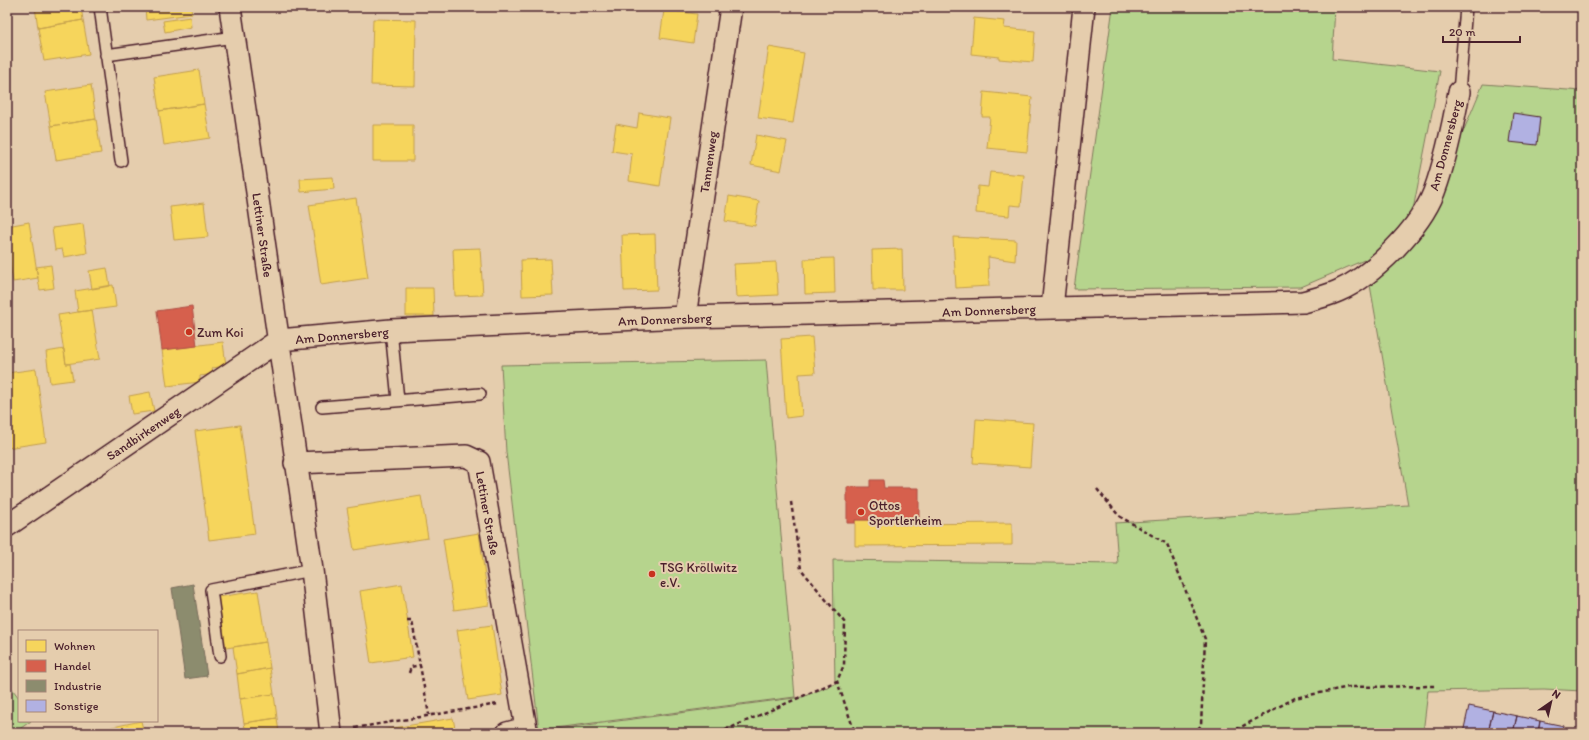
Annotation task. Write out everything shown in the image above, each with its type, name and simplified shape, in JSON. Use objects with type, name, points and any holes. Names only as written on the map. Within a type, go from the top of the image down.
[{"type":"street","name":"Lettiner Straße","points":[[230,7],[279,340],[295,463],[312,570],[331,732]]},
{"type":"street","name":"Tannenweg","points":[[685,317],[731,7]]},
{"type":"street","name":"Am Donnersberg","points":[[1052,308],[1084,7]]},
{"type":"street","name":"Am Donnersberg","points":[[279,340],[391,330],[685,317],[1303,302],[1338,291],[1375,267],[1408,234],[1433,193],[1445,156],[1459,92]]},
{"type":"street","name":"Sandbirkenweg","points":[[7,526],[279,340]]},
{"type":"street","name":"Lettiner Straße","points":[[295,463],[466,456],[479,462],[526,728],[507,733]]},
{"type":"lane","points":[[100,7],[121,161]]},
{"type":"lane","name":"Am Donnersberg","points":[[1459,92],[1466,7]]},
{"type":"lane","points":[[106,54],[234,37]]},
{"type":"lane","points":[[391,330],[398,400]]},
{"type":"lane","points":[[322,407],[480,394]]},
{"type":"lane","points":[[220,656],[211,590],[312,570]]},
{"type":"path","points":[[1097,489],[1119,516],[1167,544],[1205,639],[1201,724],[1195,733]]},
{"type":"path","points":[[791,502],[802,569],[845,623],[844,665],[837,681],[854,733]]},
{"type":"path","points":[[407,622],[412,621],[428,715]]},
{"type":"path","points":[[408,673],[411,667],[420,665]]},
{"type":"path","points":[[719,733],[837,681]]},
{"type":"path","points":[[1230,733],[1295,698],[1349,687],[1436,686]]},
{"type":"path","points":[[331,732],[521,700]]},
{"type":"green space","points":[[1113,7],[1335,7],[1332,59],[1440,71],[1412,215],[1376,255],[1301,287],[1074,289]]},
{"type":"green space","points":[[1483,84],[1582,91],[1582,691],[1544,689],[1428,691],[1423,733],[541,733],[541,731],[802,697],[835,684],[833,560],[1118,564],[1115,523],[1408,505],[1370,285],[1418,240]]},
{"type":"green space","name":"TSG Kröllwitz e.V.","points":[[766,360],[795,697],[539,730],[506,452],[501,365]]},
{"type":"green space","points":[[7,682],[18,697],[18,722],[30,722],[14,733],[7,733]]},
{"type":"building: Wohnen","points":[[35,7],[81,7],[83,20],[38,28]]},
{"type":"building: Wohnen","points":[[145,7],[191,7],[192,14],[146,20]]},
{"type":"building: Wohnen","points":[[664,10],[697,14],[693,43],[660,38]]},
{"type":"building: Wohnen","points":[[190,17],[191,27],[165,32],[163,21]]},
{"type":"building: Wohnen","points":[[974,18],[1005,21],[1004,28],[1035,31],[1033,62],[999,59],[999,57],[971,54]]},
{"type":"building: Wohnen","points":[[373,19],[416,20],[415,86],[371,85]]},
{"type":"building: Wohnen","points":[[83,20],[89,54],[44,61],[38,28]]},
{"type":"building: Wohnen","points":[[769,47],[804,53],[793,123],[758,118]]},
{"type":"building: Wohnen","points":[[199,70],[204,104],[159,111],[154,77]]},
{"type":"building: Wohnen","points":[[91,85],[96,119],[51,126],[45,92]]},
{"type":"building: Wohnen","points":[[984,92],[1032,97],[1027,152],[987,148],[990,117],[982,117]]},
{"type":"building: Wohnen","points":[[204,104],[210,138],[164,145],[159,111]]},
{"type":"building: Wohnen","points":[[639,113],[670,118],[660,186],[629,181],[632,154],[612,151],[616,124],[637,128]]},
{"type":"building: Wohnen","points":[[96,119],[101,153],[56,160],[51,126]]},
{"type":"building: Wohnen","points":[[373,125],[413,125],[413,161],[373,161]]},
{"type":"building: Wohnen","points":[[756,135],[787,141],[781,171],[751,165]]},
{"type":"building: Wohnen","points":[[990,172],[1024,175],[1021,206],[1010,205],[1009,216],[976,213],[978,186],[988,187]]},
{"type":"building: Wohnen","points":[[333,177],[334,189],[301,192],[300,179]]},
{"type":"building: Wohnen","points":[[729,196],[759,201],[755,226],[725,221]]},
{"type":"building: Wohnen","points":[[356,198],[368,278],[321,285],[309,205]]},
{"type":"building: Wohnen","points":[[204,203],[208,237],[174,240],[170,207]]},
{"type":"building: Wohnen","points":[[29,222],[38,278],[13,282],[7,246],[7,226]]},
{"type":"building: Wohnen","points":[[83,224],[87,253],[64,257],[62,249],[55,250],[52,228]]},
{"type":"building: Wohnen","points":[[655,234],[657,290],[624,291],[622,235]]},
{"type":"building: Wohnen","points":[[953,237],[1016,240],[1015,261],[988,257],[989,286],[956,288]]},
{"type":"building: Wohnen","points":[[480,248],[483,295],[455,296],[453,249]]},
{"type":"building: Wohnen","points":[[902,249],[903,290],[873,290],[872,250]]},
{"type":"building: Wohnen","points":[[834,258],[835,293],[805,294],[804,259]]},
{"type":"building: Wohnen","points":[[551,259],[553,295],[522,296],[521,260]]},
{"type":"building: Wohnen","points":[[776,262],[778,295],[736,297],[734,264]]},
{"type":"building: Wohnen","points":[[51,265],[54,288],[40,290],[36,267]]},
{"type":"building: Wohnen","points":[[107,268],[110,286],[92,289],[89,271]]},
{"type":"building: Wohnen","points":[[113,285],[116,307],[78,312],[75,291]]},
{"type":"building: Wohnen","points":[[406,288],[433,288],[434,316],[406,316]]},
{"type":"building: Wohnen","points":[[92,310],[100,359],[66,364],[58,315]]},
{"type":"building: Wohnen","points":[[812,337],[815,373],[799,374],[802,416],[786,418],[781,339]]},
{"type":"building: Wohnen","points":[[223,342],[226,366],[212,368],[213,374],[200,376],[200,382],[167,386],[162,350]]},
{"type":"building: Wohnen","points":[[64,349],[66,364],[70,364],[73,380],[50,383],[46,352]]},
{"type":"building: Wohnen","points":[[36,369],[46,442],[7,448],[7,373]]},
{"type":"building: Wohnen","points":[[150,392],[154,411],[132,414],[129,396]]},
{"type":"building: Wohnen","points":[[976,419],[1033,423],[1030,467],[973,463]]},
{"type":"building: Wohnen","points":[[240,425],[255,534],[209,540],[195,431]]},
{"type":"building: Wohnen","points":[[421,496],[428,538],[354,550],[347,508]]},
{"type":"building: Wohnen","points":[[855,520],[899,520],[899,524],[1012,523],[1012,545],[855,546]]},
{"type":"building: Wohnen","points":[[479,533],[489,605],[454,610],[443,539]]},
{"type":"building: Wohnen","points":[[402,584],[413,657],[371,663],[360,591]]},
{"type":"building: Wohnen","points":[[258,591],[266,642],[226,648],[218,597]]},
{"type":"building: Wohnen","points":[[492,625],[502,695],[468,700],[457,630]]},
{"type":"building: Wohnen","points":[[266,642],[270,668],[237,674],[233,647]]},
{"type":"building: Wohnen","points":[[270,668],[274,694],[240,699],[237,674]]},
{"type":"building: Wohnen","points":[[274,694],[277,718],[244,723],[240,699]]},
{"type":"building: Wohnen","points":[[277,718],[279,733],[246,733],[244,723]]},
{"type":"building: Wohnen","points":[[453,718],[456,733],[383,733],[382,730]]},
{"type":"building: Wohnen","points":[[141,722],[144,733],[109,733],[108,728]]},
{"type":"building: Handel","points":[[192,306],[197,346],[162,350],[157,311]]},
{"type":"building: Handel","points":[[870,480],[883,480],[884,488],[919,488],[919,524],[899,524],[899,520],[855,520],[855,523],[847,523],[847,487],[870,487]]},
{"type":"building: Industrie","points":[[193,584],[207,676],[185,679],[172,588]]},
{"type":"building: Sonstige","points":[[1513,113],[1540,117],[1537,145],[1509,142]]},
{"type":"building: Sonstige","points":[[1469,706],[1493,711],[1488,733],[1463,733]]},
{"type":"building: Sonstige","points":[[1493,711],[1517,716],[1513,733],[1488,733]]},
{"type":"building: Sonstige","points":[[1517,716],[1540,721],[1538,733],[1513,733]]},
{"type":"building: Sonstige","points":[[1540,721],[1564,726],[1563,733],[1538,733]]},
{"type":"place","name":"Zum Koi","points":[[189,332]]},
{"type":"place","name":"Ottos Sportlerheim","points":[[861,512]]},
{"type":"place","name":"TSG Kröllwitz e.V.","points":[[652,574]]}]
